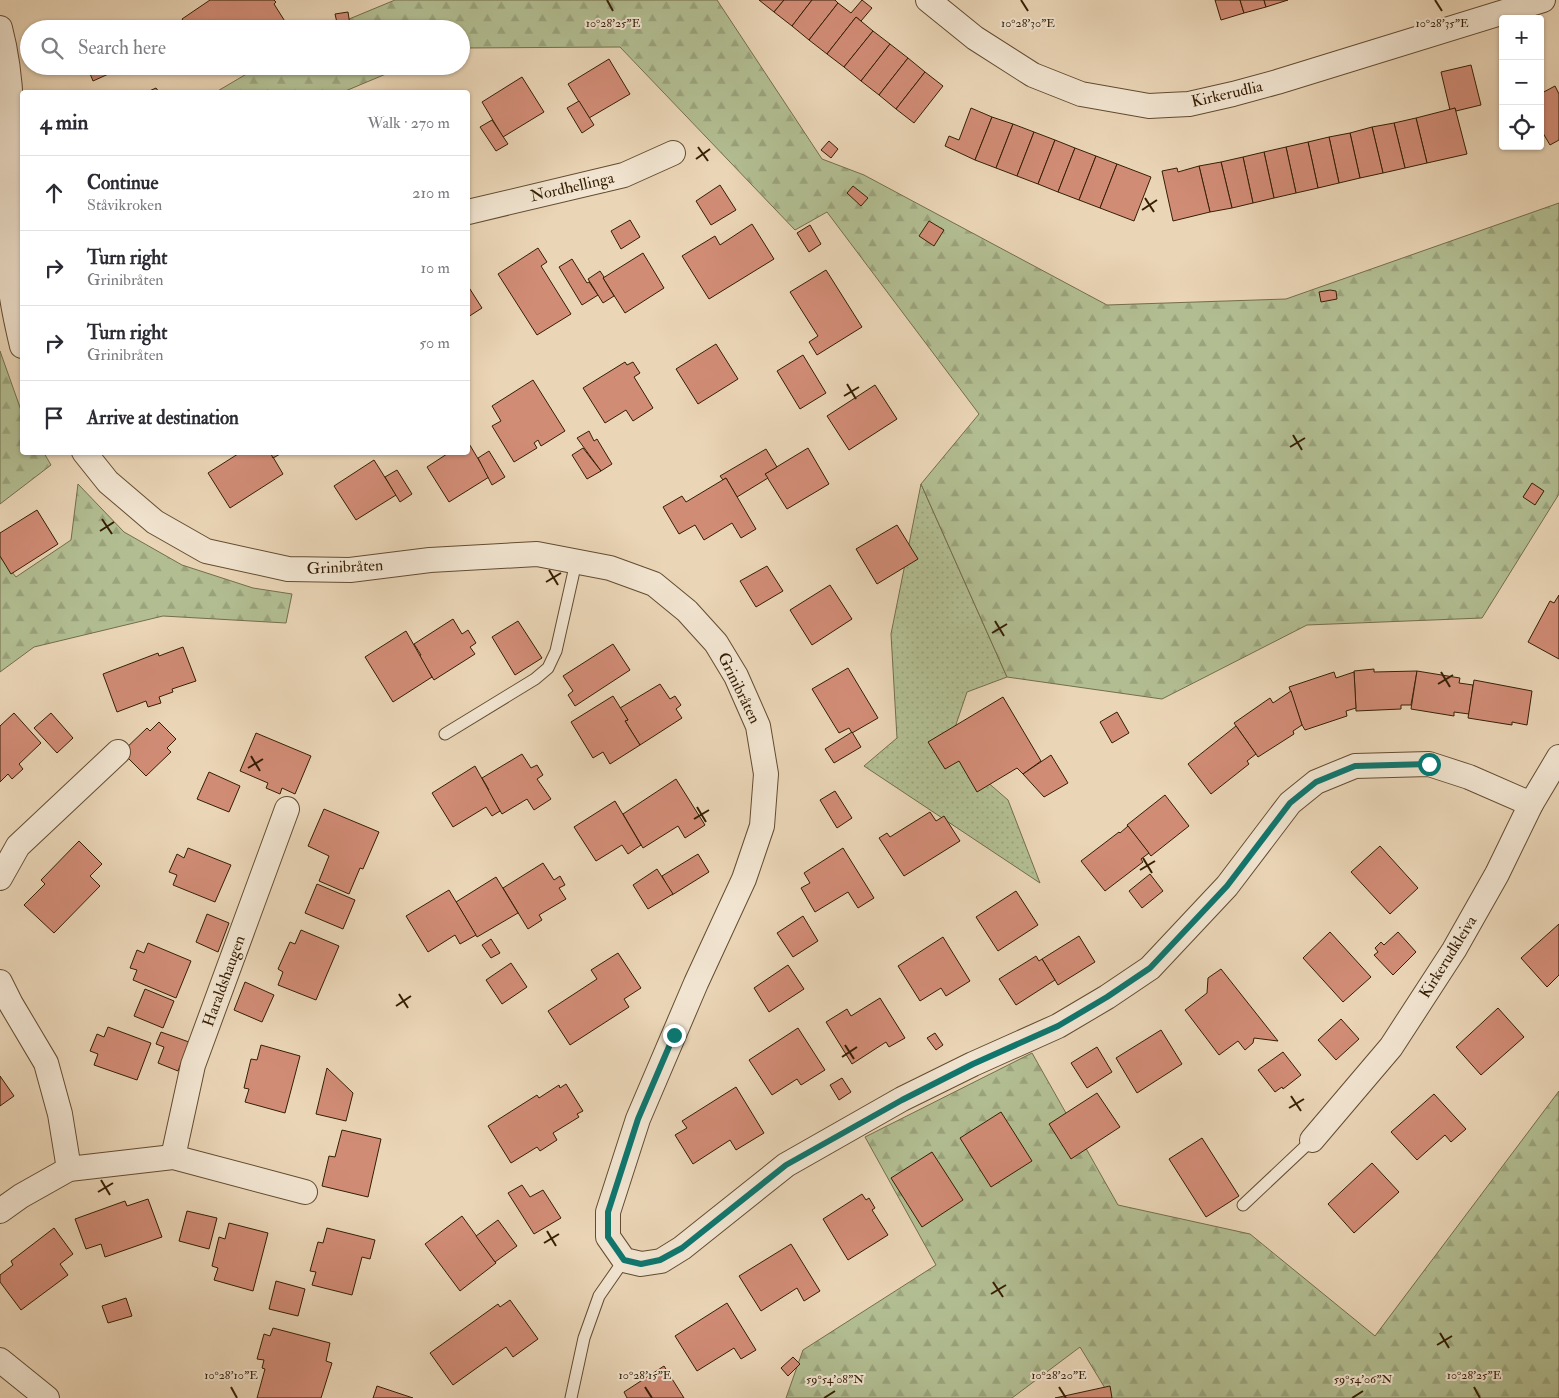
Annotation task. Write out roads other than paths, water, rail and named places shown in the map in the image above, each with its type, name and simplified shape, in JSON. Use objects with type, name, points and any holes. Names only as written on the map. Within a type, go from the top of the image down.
[{"type":"street","name":"Kirkerudlia","points":[[928,0],[975,38],[1033,75],[1081,94],[1149,106],[1189,104],[1233,94],[1296,77],[1543,0]]},
{"type":"street","points":[[0,28],[10,88],[12,130],[9,203],[10,284],[20,336]]},
{"type":"street","name":"Nordhellinga","points":[[470,212],[624,175],[672,153]]},
{"type":"street","name":"Grinibråten","points":[[86,455],[108,482],[155,522],[206,551],[288,569],[350,570],[430,560],[537,554],[610,568],[654,584],[687,611],[716,643],[736,676],[758,726],[766,774],[762,826],[744,878],[638,1119],[608,1212],[608,1237],[633,1262]]},
{"type":"street","points":[[0,878],[18,846],[118,752]]},
{"type":"street","name":"Kirkerudkleiva","points":[[1312,1140],[1391,1046],[1454,950],[1497,874],[1531,804],[1559,757]]},
{"type":"street","points":[[633,1262],[660,1260],[682,1248],[786,1165],[902,1100],[973,1064],[1058,1026],[1107,997],[1150,968],[1227,886],[1290,803],[1316,782],[1355,766],[1429,764],[1469,777],[1531,804]]},
{"type":"street","name":"Haraldshaugen","points":[[173,1157],[193,1065],[287,809]]},
{"type":"street","points":[[0,982],[46,1063],[60,1114],[69,1169]]},
{"type":"street","points":[[0,1211],[21,1196],[69,1169],[173,1157],[305,1192]]},
{"type":"street","points":[[0,1360],[47,1398]]},
{"type":"lane","points":[[445,734],[535,679],[548,668],[556,651],[576,562]]},
{"type":"lane","points":[[1243,1205],[1312,1140]]},
{"type":"lane","points":[[571,1398],[584,1338],[599,1296],[633,1262]]}]
